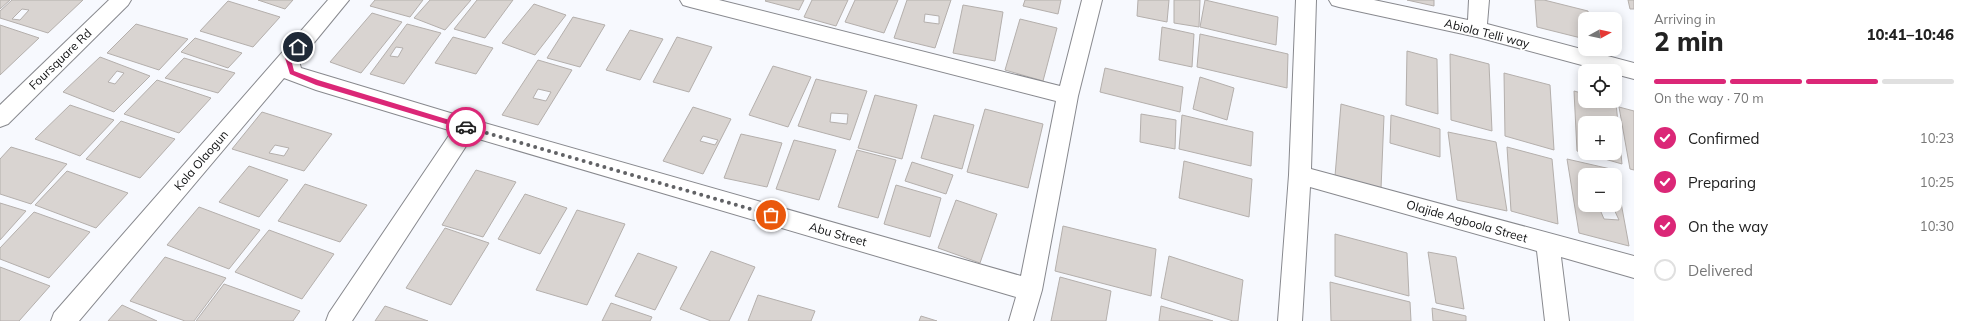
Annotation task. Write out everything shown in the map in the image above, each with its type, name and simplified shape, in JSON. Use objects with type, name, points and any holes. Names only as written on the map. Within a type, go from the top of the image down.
[{"type":"street","name":"Foursquare Rd","points":[[0,118],[121,0]]},
{"type":"street","name":"Kola Olaogun","points":[[64,321],[339,0]]},
{"type":"street","points":[[690,0],[1068,96]]},
{"type":"street","points":[[1021,321],[1030,290],[1068,96],[1092,0]]},
{"type":"street","points":[[1290,321],[1300,175],[1306,0]]},
{"type":"street","name":"Abiola Telli way","points":[[1339,0],[1477,29],[1634,71]]},
{"type":"street","points":[[1477,29],[1479,0]]},
{"type":"street","name":"Abu Street","points":[[288,58],[292,73],[298,75],[467,127],[1030,290]]},
{"type":"street","points":[[338,321],[467,127]]},
{"type":"street","name":"Olajide Agboola Street","points":[[1300,175],[1634,267]]},
{"type":"street","points":[[1548,244],[1557,321]]},
{"type":"building","points":[[0,0],[10,0],[0,9]]},
{"type":"building","points":[[12,0],[83,0],[48,33],[0,18],[0,11]],"holes":[[[22,9],[29,10],[20,20],[12,19]]]},
{"type":"building","points":[[258,0],[293,0],[285,9]]},
{"type":"building","points":[[375,0],[423,0],[410,17],[370,6]]},
{"type":"building","points":[[430,0],[471,0],[445,30],[414,18]]},
{"type":"building","points":[[477,0],[513,0],[485,38],[454,29]]},
{"type":"building","points":[[804,0],[799,10],[765,1]]},
{"type":"building","points":[[812,0],[848,0],[836,26],[804,17]]},
{"type":"building","points":[[855,0],[898,0],[884,33],[845,22]]},
{"type":"building","points":[[907,0],[951,0],[935,48],[894,38]],"holes":[[[925,14],[939,16],[939,24],[924,22]]]},
{"type":"building","points":[[1025,0],[1061,0],[1058,14],[1023,6]]},
{"type":"building","points":[[1138,0],[1169,0],[1167,22],[1137,16]]},
{"type":"building","points":[[1174,0],[1200,0],[1199,27],[1174,23]]},
{"type":"building","points":[[1205,0],[1278,17],[1276,45],[1200,27]]},
{"type":"building","points":[[1407,0],[1434,0],[1434,6]]},
{"type":"building","points":[[1535,0],[1544,0],[1588,11],[1578,12],[1578,37],[1537,27]]},
{"type":"building","points":[[1628,0],[1634,0],[1634,9],[1630,9]]},
{"type":"building","points":[[228,1],[280,17],[253,47],[200,31]]},
{"type":"building","points":[[534,4],[566,15],[535,55],[502,43]]},
{"type":"building","points":[[963,5],[1003,12],[995,61],[953,53]]},
{"type":"building","points":[[372,13],[402,22],[361,73],[330,62]]},
{"type":"building","points":[[573,17],[605,25],[580,67],[547,58]]},
{"type":"building","points":[[1020,19],[1057,28],[1043,81],[1005,70]]},
{"type":"building","points":[[136,24],[188,39],[159,70],[107,53]]},
{"type":"building","points":[[407,24],[441,33],[404,84],[370,74]],"holes":[[[396,47],[403,48],[398,57],[390,56]]]},
{"type":"building","points":[[0,25],[39,38],[0,75]]},
{"type":"building","points":[[1162,27],[1194,34],[1192,67],[1159,60]]},
{"type":"building","points":[[630,30],[663,39],[640,80],[606,70]]},
{"type":"building","points":[[1200,34],[1288,54],[1287,88],[1197,67]]},
{"type":"building","points":[[453,37],[493,48],[476,74],[435,63]]},
{"type":"building","points":[[677,37],[712,47],[689,92],[653,82]]},
{"type":"building","points":[[195,38],[242,53],[228,68],[181,52]]},
{"type":"building","points":[[1407,51],[1437,59],[1438,114],[1406,105]]},
{"type":"building","points":[[1450,54],[1489,64],[1492,131],[1451,120]]},
{"type":"building","points":[[100,57],[150,76],[114,112],[63,92]],"holes":[[[117,71],[124,73],[115,84],[108,82]]]},
{"type":"building","points":[[184,58],[235,73],[218,93],[165,78]]},
{"type":"building","points":[[538,60],[572,70],[538,125],[502,115]],"holes":[[[538,89],[551,92],[546,101],[533,98]]]},
{"type":"building","points":[[773,66],[811,77],[788,127],[749,115]]},
{"type":"building","points":[[1105,68],[1183,87],[1180,112],[1100,92]]},
{"type":"building","points":[[1504,73],[1550,85],[1554,150],[1505,136]]},
{"type":"building","points":[[1200,77],[1234,88],[1227,120],[1193,109]]},
{"type":"building","points":[[816,79],[867,91],[850,140],[798,126]],"holes":[[[831,113],[848,114],[847,124],[830,122]]]},
{"type":"building","points":[[157,80],[211,98],[179,133],[124,114]]},
{"type":"building","points":[[1574,91],[1578,92],[1578,108],[1616,108],[1617,116],[1578,116],[1578,151]]},
{"type":"building","points":[[875,95],[917,105],[902,159],[858,148]]},
{"type":"building","points":[[1341,104],[1384,116],[1381,189],[1335,176]]},
{"type":"building","points":[[70,105],[114,120],[80,156],[35,139]]},
{"type":"building","points":[[693,107],[731,119],[703,174],[663,161]],"holes":[[[703,136],[718,140],[715,145],[700,141]]]},
{"type":"building","points":[[1619,108],[1634,111],[1634,170],[1630,169],[1622,116],[1621,116]]},
{"type":"building","points":[[985,109],[1043,124],[1028,188],[967,172]]},
{"type":"building","points":[[262,112],[332,134],[304,171],[232,149]],"holes":[[[275,145],[289,148],[284,156],[269,153]]]},
{"type":"building","points":[[1141,114],[1176,120],[1175,149],[1140,142]]},
{"type":"building","points":[[934,115],[974,125],[962,169],[921,158]]},
{"type":"building","points":[[1182,115],[1253,132],[1251,166],[1179,149]]},
{"type":"building","points":[[1391,115],[1440,129],[1440,157],[1390,143]]},
{"type":"building","points":[[121,121],[175,139],[140,178],[86,159]]},
{"type":"building","points":[[1448,132],[1496,142],[1507,211],[1457,200]]},
{"type":"building","points":[[741,134],[782,143],[767,187],[724,178]]},
{"type":"building","points":[[794,140],[836,150],[819,200],[776,189]]},
{"type":"building","points":[[11,147],[67,164],[31,204],[0,194],[0,159]]},
{"type":"building","points":[[1507,147],[1552,159],[1558,224],[1511,211]]},
{"type":"building","points":[[857,150],[896,160],[878,218],[838,207]]},
{"type":"building","points":[[1567,159],[1606,168],[1578,168],[1578,212],[1601,212],[1604,219],[1619,220],[1615,212],[1622,212],[1622,208],[1629,246],[1579,233]]},
{"type":"building","points":[[1608,160],[1622,160],[1622,164]]},
{"type":"building","points":[[1184,161],[1252,179],[1249,217],[1179,198]]},
{"type":"building","points":[[912,162],[953,175],[946,194],[905,181]]},
{"type":"building","points":[[249,166],[288,180],[259,217],[219,202]]},
{"type":"building","points":[[476,170],[516,182],[483,237],[442,225]]},
{"type":"building","points":[[67,171],[128,193],[96,228],[35,205]]},
{"type":"building","points":[[305,184],[367,205],[340,242],[278,221]]},
{"type":"building","points":[[896,185],[941,198],[930,237],[884,224]]},
{"type":"building","points":[[525,194],[567,208],[540,254],[498,239]]},
{"type":"building","points":[[956,200],[997,214],[980,263],[938,248]]},
{"type":"building","points":[[0,203],[26,211],[0,240]]},
{"type":"building","points":[[199,207],[260,230],[229,269],[167,245]]},
{"type":"building","points":[[577,210],[625,224],[587,305],[536,290]]},
{"type":"building","points":[[34,212],[90,232],[49,278],[0,259],[0,248]]},
{"type":"building","points":[[1063,226],[1156,249],[1151,296],[1055,271]]},
{"type":"building","points":[[445,228],[489,243],[451,305],[406,288]]},
{"type":"building","points":[[269,230],[334,254],[302,299],[235,272]]},
{"type":"building","points":[[1335,234],[1407,253],[1409,296],[1335,276]]},
{"type":"building","points":[[711,251],[755,267],[729,321],[711,321],[680,309]]},
{"type":"building","points":[[1428,252],[1456,257],[1464,309],[1436,303]]},
{"type":"building","points":[[638,253],[677,267],[655,310],[615,296]]},
{"type":"building","points":[[1169,256],[1243,280],[1238,321],[1233,321],[1161,298]]},
{"type":"building","points":[[165,257],[226,278],[194,321],[185,321],[130,301]]},
{"type":"building","points":[[0,267],[50,286],[19,321],[0,321]]},
{"type":"building","points":[[1060,277],[1111,291],[1106,321],[1051,321]]},
{"type":"building","points":[[1330,282],[1410,302],[1411,321],[1331,321]]},
{"type":"building","points":[[224,284],[300,311],[293,321],[196,321]]},
{"type":"building","points":[[758,295],[815,311],[811,321],[748,321]]},
{"type":"building","points":[[611,303],[652,317],[650,321],[602,321]]},
{"type":"building","points":[[122,305],[157,321],[108,321]]},
{"type":"building","points":[[385,306],[428,321],[375,321]]},
{"type":"building","points":[[1161,306],[1213,321],[1159,321]]},
{"type":"building","points":[[1432,308],[1466,316],[1466,321],[1433,321]]},
{"type":"building","points":[[921,316],[937,321],[919,321]]},
{"type":"way so far","points":[[466,127],[771,215]]},
{"type":"route","points":[[298,47],[288,58],[292,73],[316,82],[466,127]]}]
